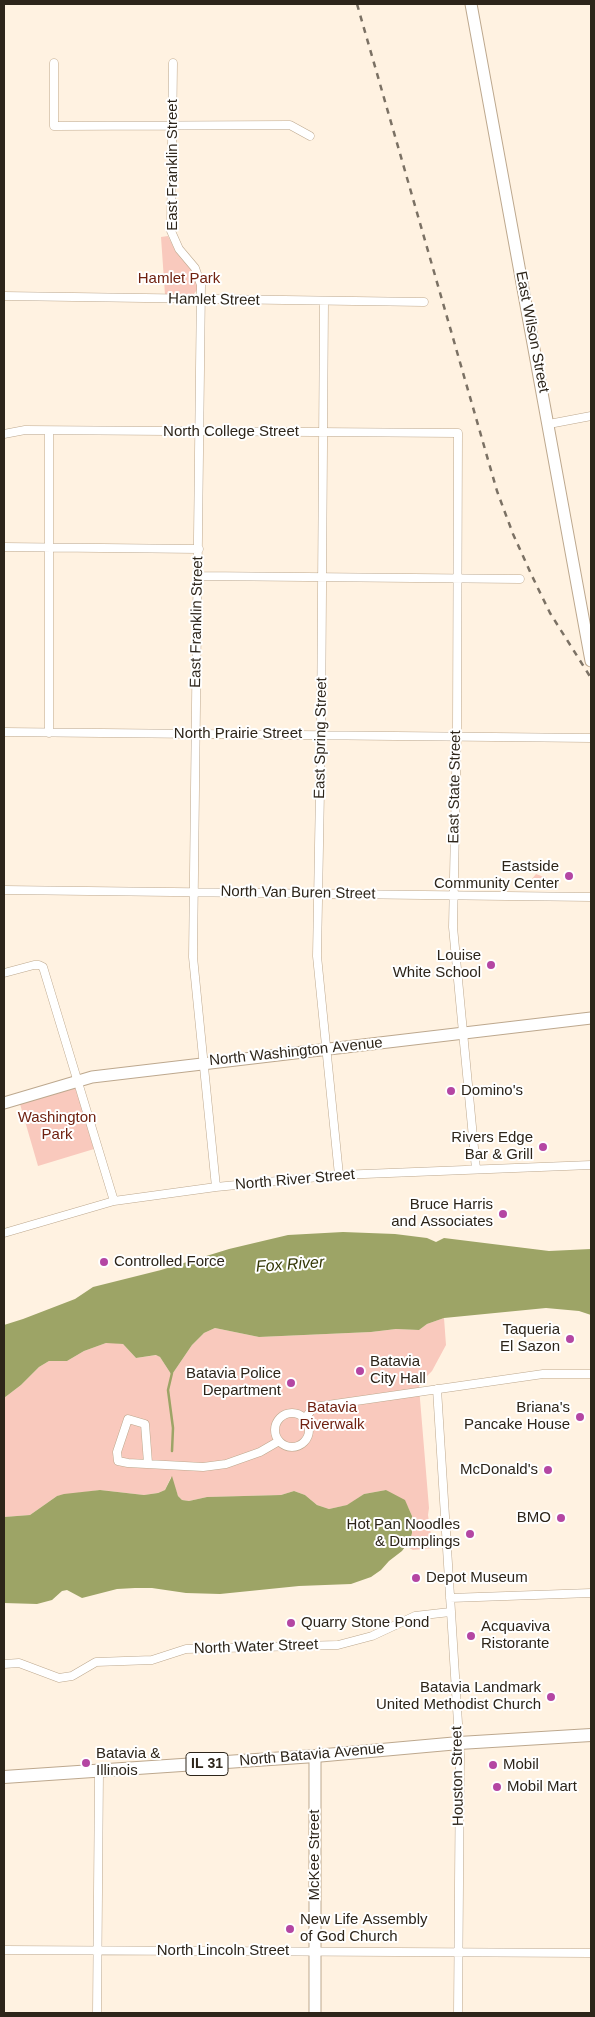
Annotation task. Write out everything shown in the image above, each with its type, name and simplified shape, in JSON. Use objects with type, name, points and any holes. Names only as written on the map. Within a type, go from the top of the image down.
[{"type":"main road","name":"North Batavia Avenue","points":[[4,1777],[591,1735]]},
{"type":"street","name":"East Wilson Street","points":[[471,4],[591,661]]},
{"type":"street","points":[[54,63],[54,126],[290,125],[310,136]]},
{"type":"street","name":"East Franklin Street","points":[[173,64],[172,231],[176,243],[198,274],[201,285],[193,957],[216,1187]]},
{"type":"street","name":"Hamlet Street","points":[[4,296],[424,302]]},
{"type":"street","name":"East Spring Street","points":[[324,301],[321,735],[317,956],[339,1175]]},
{"type":"street","points":[[549,424],[591,416]]},
{"type":"street","name":"North College Street","points":[[4,434],[25,430],[458,433]]},
{"type":"street","points":[[49,430],[49,733]]},
{"type":"street","name":"East State Street","points":[[458,433],[454,959],[476,1169]]},
{"type":"street","points":[[4,547],[199,549]]},
{"type":"street","points":[[199,576],[520,579]]},
{"type":"street","name":"North Prairie Street","points":[[4,732],[591,738]]},
{"type":"street","name":"North Van Buren Street","points":[[4,890],[591,897]]},
{"type":"street","points":[[4,973],[34,965],[43,967],[79,1080],[114,1201]]},
{"type":"street","name":"North Washington Avenue","points":[[4,1102],[79,1080],[203,1062],[591,1018]]},
{"type":"street","name":"North River Street","points":[[4,1233],[114,1201],[216,1187],[339,1175],[591,1165]]},
{"type":"street","points":[[305,1418],[314,1407],[543,1374],[591,1374]]},
{"type":"street","name":"Houston Street","points":[[437,1389],[459,1743],[458,2013]]},
{"type":"street","points":[[289,1413],[294,1413],[305,1418],[309,1428],[308,1434],[302,1443],[292,1447],[286,1446],[279,1441],[275,1432],[276,1422],[279,1418],[289,1413]]},
{"type":"street","points":[[148,1463],[145,1424],[128,1418],[117,1452],[118,1461],[204,1467],[226,1464],[260,1452],[279,1441]]},
{"type":"street","points":[[450,1598],[591,1593]]},
{"type":"street","name":"North Water Street","points":[[4,1664],[19,1663],[59,1678],[72,1676],[96,1662],[152,1660],[186,1649],[338,1645],[372,1636],[415,1616],[450,1612]]},
{"type":"street","name":"McKee Street","points":[[315,1756],[315,2013]]},
{"type":"street","points":[[97,2013],[99,1771]]},
{"type":"street","name":"North Lincoln Street","points":[[4,1950],[458,1954],[591,1953]]},
{"type":"green space","name":"Hamlet Park","points":[[168,236],[176,252],[192,270],[197,285],[197,290],[193,295],[165,295],[161,237]]},
{"type":"green space","points":[[536,874],[547,878],[543,885],[533,883],[531,880]]},
{"type":"green space","name":"Washington Park","points":[[76,1088],[94,1149],[38,1166],[20,1104]]},
{"type":"green space","name":"Batavia Riverwalk","points":[[444,1318],[446,1345],[432,1371],[421,1382],[419,1387],[428,1515],[433,1548],[413,1550],[406,1546],[413,1529],[412,1516],[408,1507],[386,1490],[364,1494],[348,1505],[329,1509],[317,1505],[305,1495],[294,1491],[281,1495],[207,1497],[189,1501],[182,1500],[178,1496],[171,1477],[165,1490],[158,1493],[144,1495],[100,1490],[57,1496],[30,1515],[4,1517],[4,1398],[21,1385],[39,1367],[49,1361],[67,1361],[84,1351],[106,1343],[116,1343],[123,1344],[136,1358],[157,1355],[171,1374],[192,1345],[204,1333],[215,1328],[259,1337],[371,1332],[396,1329],[419,1330],[427,1324]]},
{"type":"water","name":"Fox River","points":[[343,1232],[395,1234],[427,1238],[436,1242],[444,1238],[549,1251],[591,1249],[591,1315],[579,1311],[546,1308],[444,1318],[427,1324],[419,1330],[396,1329],[371,1332],[259,1337],[215,1328],[204,1333],[192,1345],[171,1374],[160,1357],[156,1355],[136,1358],[123,1344],[106,1343],[84,1351],[67,1361],[49,1361],[39,1367],[21,1385],[4,1398],[4,1325],[75,1299],[93,1287],[161,1270],[229,1249],[288,1235]]},
{"type":"water","points":[[172,1476],[178,1496],[182,1500],[189,1501],[207,1497],[281,1495],[294,1491],[305,1495],[317,1505],[329,1509],[347,1505],[364,1494],[386,1490],[405,1500],[412,1516],[412,1533],[410,1540],[402,1551],[381,1570],[371,1577],[351,1584],[299,1586],[220,1594],[135,1588],[117,1589],[82,1598],[67,1590],[62,1591],[52,1600],[37,1604],[4,1603],[4,1517],[30,1515],[57,1496],[64,1494],[100,1490],[144,1495],[158,1493],[165,1490]]},
{"type":"waterway","points":[[172,1373],[168,1390],[173,1428],[172,1451]]},
{"type":"railway","points":[[357,4],[497,491],[513,534],[550,613],[591,678]]},
{"type":"place","name":"Eastside Community Center","points":[[569,876]]},
{"type":"place","name":"Louise White School","points":[[491,965]]},
{"type":"place","name":"Domino's","points":[[451,1091]]},
{"type":"place","name":"Rivers Edge Bar & Grill","points":[[543,1147]]},
{"type":"place","name":"Bruce Harris and Associates","points":[[503,1214]]},
{"type":"place","name":"Controlled Force","points":[[104,1262]]},
{"type":"place","name":"Taqueria El Sazon","points":[[570,1339]]},
{"type":"place","name":"Batavia City Hall","points":[[360,1371]]},
{"type":"place","name":"Batavia Police Department","points":[[291,1383]]},
{"type":"place","name":"Briana's Pancake House","points":[[580,1417]]},
{"type":"place","name":"McDonald's","points":[[548,1470]]},
{"type":"place","name":"BMO","points":[[561,1518]]},
{"type":"place","name":"Hot Pan Noodles & Dumplings","points":[[470,1534]]},
{"type":"place","name":"Depot Museum","points":[[416,1578]]},
{"type":"place","name":"Quarry Stone Pond","points":[[291,1623]]},
{"type":"place","name":"Acquaviva Ristorante","points":[[471,1636]]},
{"type":"place","name":"Batavia Landmark United Methodist Church","points":[[551,1697]]},
{"type":"place","name":"Batavia & Illinois","points":[[86,1763]]},
{"type":"place","name":"Mobil","points":[[493,1765]]},
{"type":"place","name":"Mobil Mart","points":[[497,1787]]},
{"type":"place","name":"New Life Assembly of God Church","points":[[290,1929]]}]
